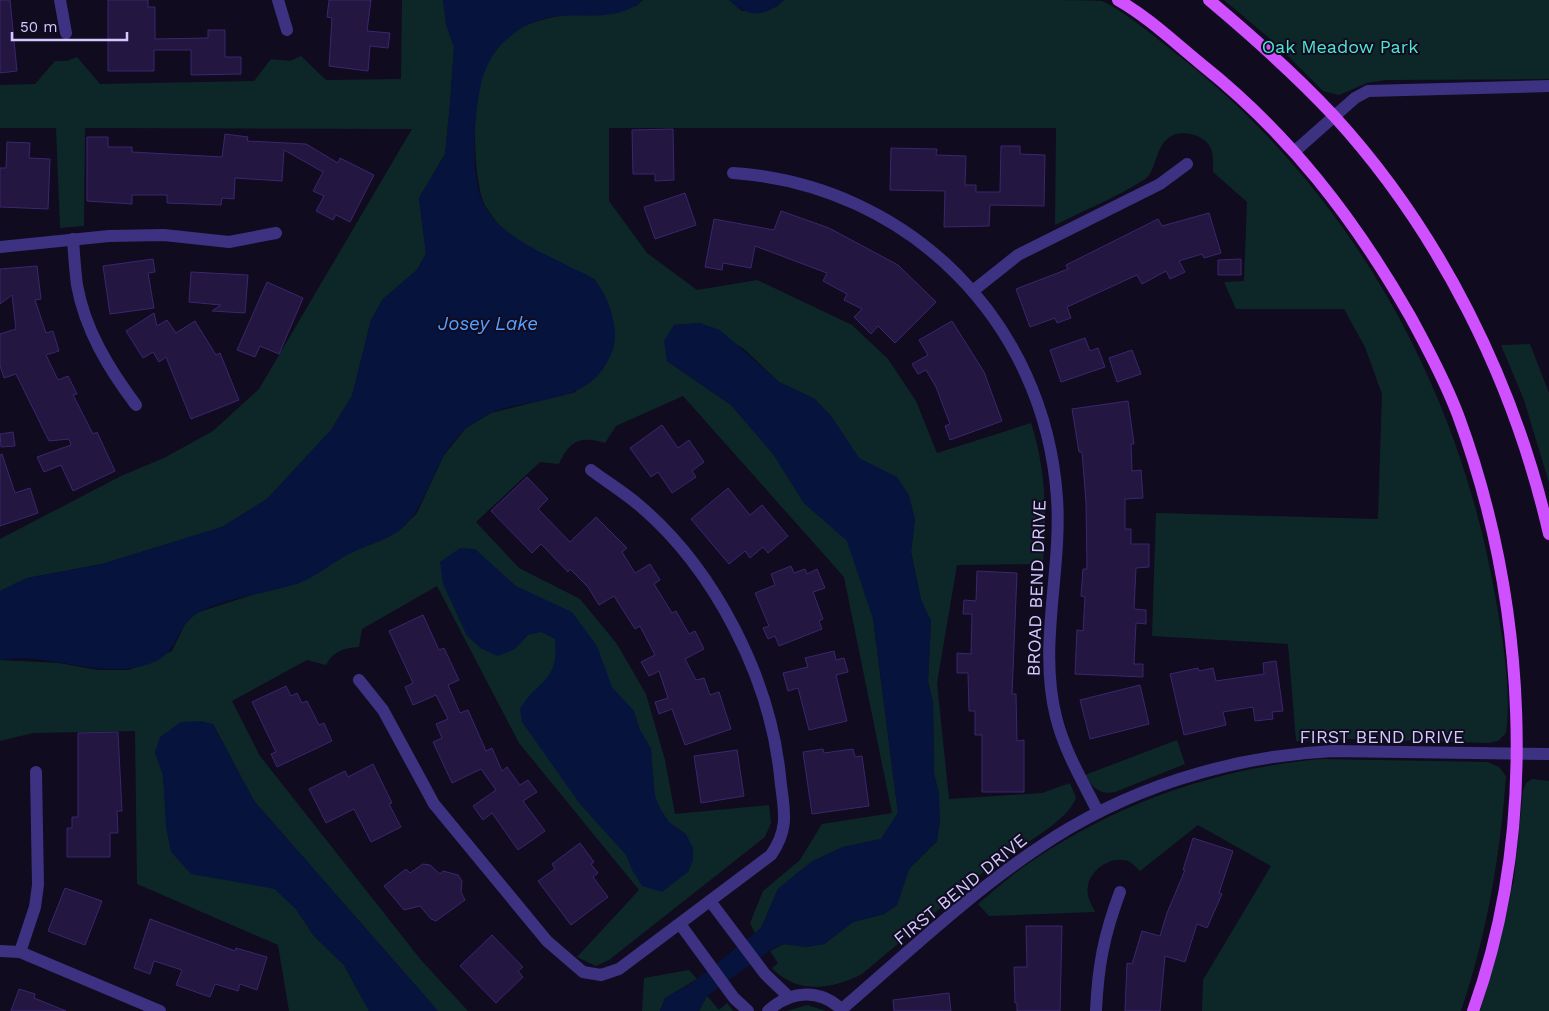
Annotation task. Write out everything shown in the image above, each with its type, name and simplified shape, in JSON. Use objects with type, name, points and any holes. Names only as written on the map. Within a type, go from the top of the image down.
[{"type":"main road","points":[[1118,0],[1169,37],[1215,75],[1253,108],[1295,151],[1357,231],[1387,276],[1423,340],[1457,413],[1484,495],[1502,578],[1513,659],[1517,754],[1511,848],[1482,986],[1473,1011]]},
{"type":"main road","points":[[1209,0],[1296,77],[1335,117],[1396,194],[1433,249],[1474,321],[1508,399],[1537,483],[1549,534]]},
{"type":"street","points":[[60,0],[66,33]]},
{"type":"street","points":[[278,0],[287,30]]},
{"type":"street","points":[[1295,151],[1355,98],[1368,91],[1549,86]]},
{"type":"street","points":[[974,290],[1018,255],[1160,184],[1187,164]]},
{"type":"street","name":"BROAD BEND DRIVE","points":[[734,173],[766,175],[797,181],[827,190],[859,204],[890,221],[942,260],[974,290],[1005,334],[1027,372],[1041,412],[1052,456],[1058,524],[1049,658],[1050,687],[1056,718],[1066,747],[1098,812]]},
{"type":"street","points":[[0,247],[72,239],[164,236],[229,242],[276,233]]},
{"type":"street","points":[[72,239],[77,285],[91,331],[110,370],[136,405]]},
{"type":"street","points":[[359,680],[383,710],[434,804],[547,941],[583,972],[601,975],[619,969],[771,855],[781,840],[785,824],[778,755],[766,707],[745,650],[715,593],[676,543],[640,506],[591,470]]},
{"type":"street","name":"FIRST BEND DRIVE","points":[[842,1010],[993,880],[1039,847],[1098,812],[1140,793],[1194,774],[1242,762],[1297,753],[1333,751],[1549,754]]},
{"type":"street","points":[[20,952],[34,907],[38,885],[36,772]]},
{"type":"street","points":[[1096,1011],[1100,960],[1105,933],[1120,892]]},
{"type":"street","points":[[710,901],[765,974],[789,997]]},
{"type":"street","points":[[680,924],[734,998],[748,1011]]},
{"type":"street","points":[[0,951],[20,952],[160,1011]]},
{"type":"street","points":[[768,1011],[789,997],[803,994],[817,995],[831,1000],[842,1010]]},
{"type":"green space","points":[[402,0],[443,0],[446,24],[454,47],[445,154],[419,198],[426,254],[417,270],[383,299],[371,320],[352,396],[331,430],[267,499],[222,527],[102,564],[27,578],[0,591],[0,539],[121,476],[164,458],[213,431],[259,389],[412,129],[85,128],[84,226],[60,228],[56,128],[0,128],[0,85],[35,84],[55,61],[67,61],[77,57],[100,84],[254,81],[271,59],[290,61],[301,56],[326,80],[401,79]]},
{"type":"green space","points":[[643,0],[729,0],[742,11],[776,7],[784,0],[1101,1],[1130,18],[1179,56],[1239,108],[1294,165],[1343,228],[1386,294],[1422,364],[1453,437],[1477,513],[1494,590],[1503,643],[1508,699],[1506,733],[1498,741],[1488,743],[1350,739],[1296,741],[1288,644],[1152,636],[1156,513],[1378,519],[1382,394],[1365,347],[1344,309],[1236,309],[1224,282],[1244,281],[1247,202],[1213,172],[1212,151],[1205,141],[1195,135],[1183,133],[1172,136],[1163,144],[1149,175],[1145,179],[1112,198],[1055,225],[1056,128],[609,128],[609,201],[647,253],[697,290],[757,280],[852,325],[888,359],[916,401],[937,453],[1031,423],[1040,458],[1044,493],[1043,564],[957,565],[937,683],[949,799],[1042,793],[1070,783],[1076,798],[1070,808],[1049,828],[995,863],[862,974],[839,983],[816,987],[804,986],[793,982],[782,977],[772,968],[778,963],[770,951],[784,944],[807,947],[824,944],[853,922],[884,914],[897,905],[909,869],[937,841],[939,794],[934,774],[933,703],[928,681],[931,621],[921,600],[911,552],[915,519],[874,466],[859,458],[815,399],[779,382],[744,349],[700,323],[674,325],[667,361],[731,405],[774,455],[804,503],[847,540],[873,618],[898,813],[881,839],[843,847],[811,862],[778,889],[761,928],[755,933],[750,923],[763,891],[800,860],[822,824],[892,813],[844,577],[683,396],[616,426],[605,443],[582,440],[571,445],[559,464],[540,462],[476,522],[519,568],[580,599],[617,644],[646,694],[665,760],[675,814],[769,805],[771,823],[765,837],[609,960],[596,966],[577,957],[639,890],[519,743],[437,586],[362,629],[359,647],[348,648],[336,653],[326,665],[307,660],[232,701],[260,756],[421,960],[468,1011],[438,1011],[254,801],[213,724],[155,752],[163,775],[165,798],[235,880],[275,889],[296,909],[314,936],[344,965],[369,1011],[289,1011],[278,945],[137,884],[135,731],[33,733],[0,741],[0,660],[59,663],[97,670],[129,670],[172,651],[185,624],[196,613],[252,595],[299,583],[348,554],[399,531],[417,513],[444,455],[466,428],[491,413],[576,392],[596,280],[514,237],[503,229],[485,206],[477,173],[475,137],[479,85],[482,73],[493,54],[509,36],[521,28],[532,23],[561,16],[636,6]]},
{"type":"green space","name":"Oak Meadow Park","points":[[1224,0],[1549,0],[1549,79],[1386,80],[1367,83],[1339,95],[1323,91],[1275,43]]},
{"type":"green space","points":[[1530,344],[1549,393],[1549,483],[1524,400],[1501,345]]},
{"type":"green space","points":[[1177,740],[1185,764],[1115,792],[1109,793],[1097,789],[1085,775]]},
{"type":"green space","points":[[1320,759],[1487,762],[1499,767],[1506,776],[1500,836],[1491,895],[1478,953],[1461,1011],[1202,1011],[1203,980],[1271,866],[1198,825],[1140,871],[1130,862],[1121,860],[1108,862],[1097,869],[1090,880],[1088,890],[1089,900],[1095,912],[989,916],[978,904],[1022,868],[1056,846],[1127,808],[1202,781],[1241,771]]},
{"type":"green space","points":[[1532,779],[1549,781],[1549,1011],[1480,1011],[1497,953],[1514,879],[1523,791],[1526,783]]},
{"type":"green space","points":[[689,970],[697,979],[665,998],[660,1011],[642,1011],[644,978]]},
{"type":"green space","points":[[707,996],[719,1010],[727,1003],[733,1011],[699,1011]]},
{"type":"green space","points":[[807,1005],[826,1011],[787,1011]]},
{"type":"water","name":"Josey Lake","points":[[443,0],[643,0],[631,8],[618,13],[552,17],[534,22],[517,31],[496,50],[489,62],[481,82],[476,116],[474,147],[476,178],[483,203],[490,214],[509,233],[533,248],[588,275],[597,283],[608,301],[615,329],[613,348],[605,366],[595,379],[582,388],[568,394],[490,413],[468,427],[448,449],[413,516],[393,534],[349,554],[304,581],[221,603],[198,613],[185,624],[167,653],[152,663],[133,668],[114,669],[38,659],[0,660],[0,591],[27,578],[102,564],[222,527],[267,499],[331,430],[352,396],[371,320],[383,299],[417,270],[426,254],[419,198],[445,154],[454,47],[446,24]]},
{"type":"water","points":[[729,0],[784,0],[763,13],[756,14],[743,10]]},
{"type":"water","points":[[700,323],[720,330],[779,382],[815,399],[832,417],[859,458],[897,477],[909,495],[915,519],[911,552],[921,600],[931,621],[928,681],[933,703],[934,774],[939,794],[940,821],[937,841],[909,869],[897,905],[884,914],[853,922],[824,944],[807,947],[784,944],[773,948],[707,996],[699,1011],[660,1011],[665,998],[692,983],[761,928],[778,889],[811,862],[843,847],[881,839],[898,813],[873,618],[847,541],[804,503],[774,455],[731,405],[667,361],[664,341],[674,325]]},
{"type":"water","points":[[460,548],[475,549],[516,586],[572,612],[597,646],[612,687],[634,711],[640,730],[651,748],[655,796],[660,808],[669,822],[686,834],[693,848],[693,860],[688,872],[662,892],[642,886],[632,870],[626,855],[580,804],[522,722],[520,709],[546,679],[554,665],[555,639],[541,632],[528,635],[515,649],[498,656],[482,649],[467,636],[443,584],[440,562]]},
{"type":"water","points":[[201,721],[213,724],[254,801],[438,1011],[369,1011],[344,965],[314,936],[296,909],[275,889],[191,874],[171,852],[166,827],[163,775],[155,752],[160,737],[181,722]]},
{"type":"building","points":[[0,0],[10,0],[17,71],[0,73]]},
{"type":"building","points":[[108,0],[148,0],[148,7],[155,7],[155,39],[208,38],[208,30],[225,30],[225,57],[241,57],[241,74],[191,75],[191,50],[154,50],[154,71],[108,71]]},
{"type":"building","points":[[329,0],[371,0],[367,31],[390,33],[388,48],[370,46],[368,71],[329,66],[332,18],[327,17]]},
{"type":"building","points":[[673,129],[674,180],[655,181],[655,174],[633,174],[632,130]]},
{"type":"building","points":[[225,134],[248,137],[247,141],[306,144],[338,163],[340,158],[374,175],[350,222],[336,215],[333,220],[316,211],[324,196],[313,191],[323,172],[284,150],[282,181],[235,178],[234,199],[222,198],[221,205],[167,203],[167,195],[132,195],[132,204],[87,201],[87,137],[108,137],[108,147],[132,147],[132,152],[222,157]]},
{"type":"building","points":[[7,142],[30,143],[29,158],[50,159],[48,209],[0,207],[0,168],[6,168]]},
{"type":"building","points":[[1001,146],[1020,146],[1020,154],[1045,155],[1044,206],[990,205],[989,226],[944,227],[945,191],[890,190],[891,148],[937,149],[936,155],[966,156],[965,185],[976,185],[976,192],[1000,192]]},
{"type":"building","points":[[685,193],[696,225],[655,239],[644,207]]},
{"type":"building","points":[[781,211],[829,228],[898,265],[936,302],[895,343],[878,326],[871,334],[854,317],[862,309],[844,300],[847,294],[823,281],[827,273],[755,246],[751,268],[723,263],[722,270],[705,267],[714,219],[774,230]]},
{"type":"building","points":[[1209,213],[1221,253],[1204,258],[1202,254],[1179,261],[1185,272],[1170,279],[1166,271],[1142,284],[1137,275],[1067,307],[1071,318],[1057,323],[1055,318],[1030,327],[1016,289],[1068,269],[1066,265],[1158,219],[1162,226]]},
{"type":"building","points":[[153,259],[155,272],[148,273],[154,308],[110,314],[103,266]]},
{"type":"building","points":[[1241,259],[1241,275],[1218,275],[1218,260]]},
{"type":"building","points":[[37,266],[41,299],[35,300],[46,333],[53,331],[59,351],[46,355],[58,380],[68,376],[77,394],[73,395],[93,434],[97,432],[115,471],[73,491],[61,465],[44,472],[37,457],[71,445],[69,439],[49,441],[16,374],[4,378],[0,366],[0,334],[16,329],[12,295],[0,304],[0,269]]},
{"type":"building","points":[[191,272],[248,275],[245,313],[212,311],[221,305],[189,302]]},
{"type":"building","points":[[267,282],[303,298],[279,354],[260,346],[255,357],[237,350]]},
{"type":"building","points":[[154,313],[157,326],[167,320],[176,333],[195,321],[216,355],[220,353],[239,400],[191,419],[166,357],[159,362],[153,352],[143,358],[126,331]]},
{"type":"building","points":[[952,321],[984,372],[1002,421],[950,440],[945,426],[950,424],[936,387],[926,370],[918,374],[912,364],[928,355],[919,340]]},
{"type":"building","points":[[1085,338],[1090,351],[1098,348],[1105,367],[1061,382],[1050,350]]},
{"type":"building","points":[[1132,350],[1141,374],[1117,382],[1109,358]]},
{"type":"building","points":[[1128,401],[1134,444],[1131,444],[1132,471],[1141,470],[1143,498],[1125,499],[1125,529],[1131,529],[1131,544],[1149,544],[1149,567],[1136,568],[1134,609],[1146,610],[1146,624],[1136,623],[1134,664],[1143,664],[1143,677],[1075,674],[1077,630],[1083,631],[1085,597],[1081,596],[1083,569],[1087,569],[1086,502],[1082,452],[1079,452],[1072,409]]},
{"type":"building","points":[[662,425],[678,448],[689,440],[704,462],[692,471],[696,477],[672,493],[658,472],[651,477],[630,448]]},
{"type":"building","points":[[13,432],[15,446],[1,447],[0,434]]},
{"type":"building","points":[[2,454],[15,493],[30,488],[38,513],[0,526],[0,455]]},
{"type":"building","points":[[527,477],[548,499],[538,509],[570,542],[596,517],[627,548],[622,552],[635,573],[650,564],[660,580],[654,584],[672,613],[676,611],[689,634],[695,631],[704,649],[685,659],[696,680],[704,678],[710,695],[719,692],[731,729],[685,745],[672,709],[659,714],[655,702],[668,698],[659,671],[649,676],[641,662],[655,655],[640,626],[635,629],[614,596],[599,605],[588,587],[570,569],[568,572],[541,544],[532,553],[491,511]]},
{"type":"building","points":[[728,488],[750,515],[762,505],[788,536],[768,553],[763,547],[750,558],[745,551],[729,564],[691,519]]},
{"type":"building","points":[[791,566],[794,573],[805,569],[807,574],[817,569],[825,588],[813,592],[823,619],[819,621],[822,629],[779,646],[775,636],[768,639],[763,628],[769,626],[755,593],[775,585],[771,574]]},
{"type":"building","points":[[977,571],[1017,573],[1012,694],[1016,694],[1017,741],[1024,740],[1024,792],[982,792],[982,735],[975,735],[975,711],[969,711],[968,673],[957,673],[957,653],[971,654],[972,614],[963,614],[964,600],[976,601]]},
{"type":"building","points":[[423,615],[439,650],[444,648],[459,680],[448,685],[460,713],[468,710],[486,751],[492,748],[502,771],[507,767],[520,785],[528,780],[537,792],[523,801],[545,831],[518,850],[492,813],[483,820],[473,806],[496,790],[481,769],[452,783],[433,742],[442,738],[436,724],[448,719],[436,695],[413,705],[405,687],[413,683],[389,631]]},
{"type":"building","points":[[834,651],[836,660],[844,658],[848,672],[836,675],[847,721],[809,730],[798,688],[788,691],[783,673],[808,667],[805,658]]},
{"type":"building","points":[[1276,661],[1283,711],[1272,712],[1273,719],[1255,721],[1253,707],[1223,712],[1226,725],[1184,735],[1170,674],[1198,668],[1199,671],[1213,668],[1216,681],[1264,674],[1263,663]]},
{"type":"building","points":[[1140,685],[1149,724],[1090,739],[1080,700]]},
{"type":"building","points":[[286,686],[291,696],[297,693],[302,703],[307,701],[319,725],[324,723],[332,741],[277,767],[271,754],[276,752],[252,702]]},
{"type":"building","points":[[118,732],[122,811],[117,811],[118,833],[110,833],[110,857],[67,857],[67,828],[72,828],[72,817],[78,817],[78,733]]},
{"type":"building","points":[[823,749],[824,753],[853,749],[855,757],[862,756],[869,806],[812,814],[803,752]]},
{"type":"building","points":[[737,750],[744,796],[701,803],[694,756]]},
{"type":"building","points":[[373,764],[392,803],[389,804],[401,827],[371,842],[354,809],[326,823],[309,789],[345,771],[348,777]]},
{"type":"building","points":[[1193,838],[1233,851],[1219,893],[1222,894],[1207,928],[1197,924],[1185,962],[1165,956],[1160,1011],[1125,1011],[1127,963],[1132,964],[1142,931],[1160,936],[1167,913],[1185,870],[1183,870]]},
{"type":"building","points":[[580,843],[594,862],[591,864],[598,873],[593,877],[608,897],[571,925],[538,881],[555,869],[552,864]]},
{"type":"building","points":[[423,864],[430,865],[440,874],[443,871],[458,875],[462,881],[461,892],[465,900],[436,921],[431,919],[420,906],[404,910],[384,886],[406,869],[410,873]]},
{"type":"building","points":[[65,888],[102,901],[85,945],[48,931]]},
{"type":"building","points":[[150,919],[235,951],[236,948],[267,957],[257,990],[240,984],[238,991],[215,984],[210,997],[176,985],[182,970],[154,961],[150,974],[134,968]]},
{"type":"building","points":[[1026,926],[1062,926],[1060,1011],[1017,1011],[1014,967],[1027,967]]},
{"type":"building","points":[[492,935],[523,967],[518,971],[523,977],[496,1003],[460,966]]},
{"type":"building","points":[[19,989],[35,994],[34,998],[66,1011],[11,1011]]},
{"type":"building","points":[[949,993],[951,1011],[894,1011],[893,1000]]}]
